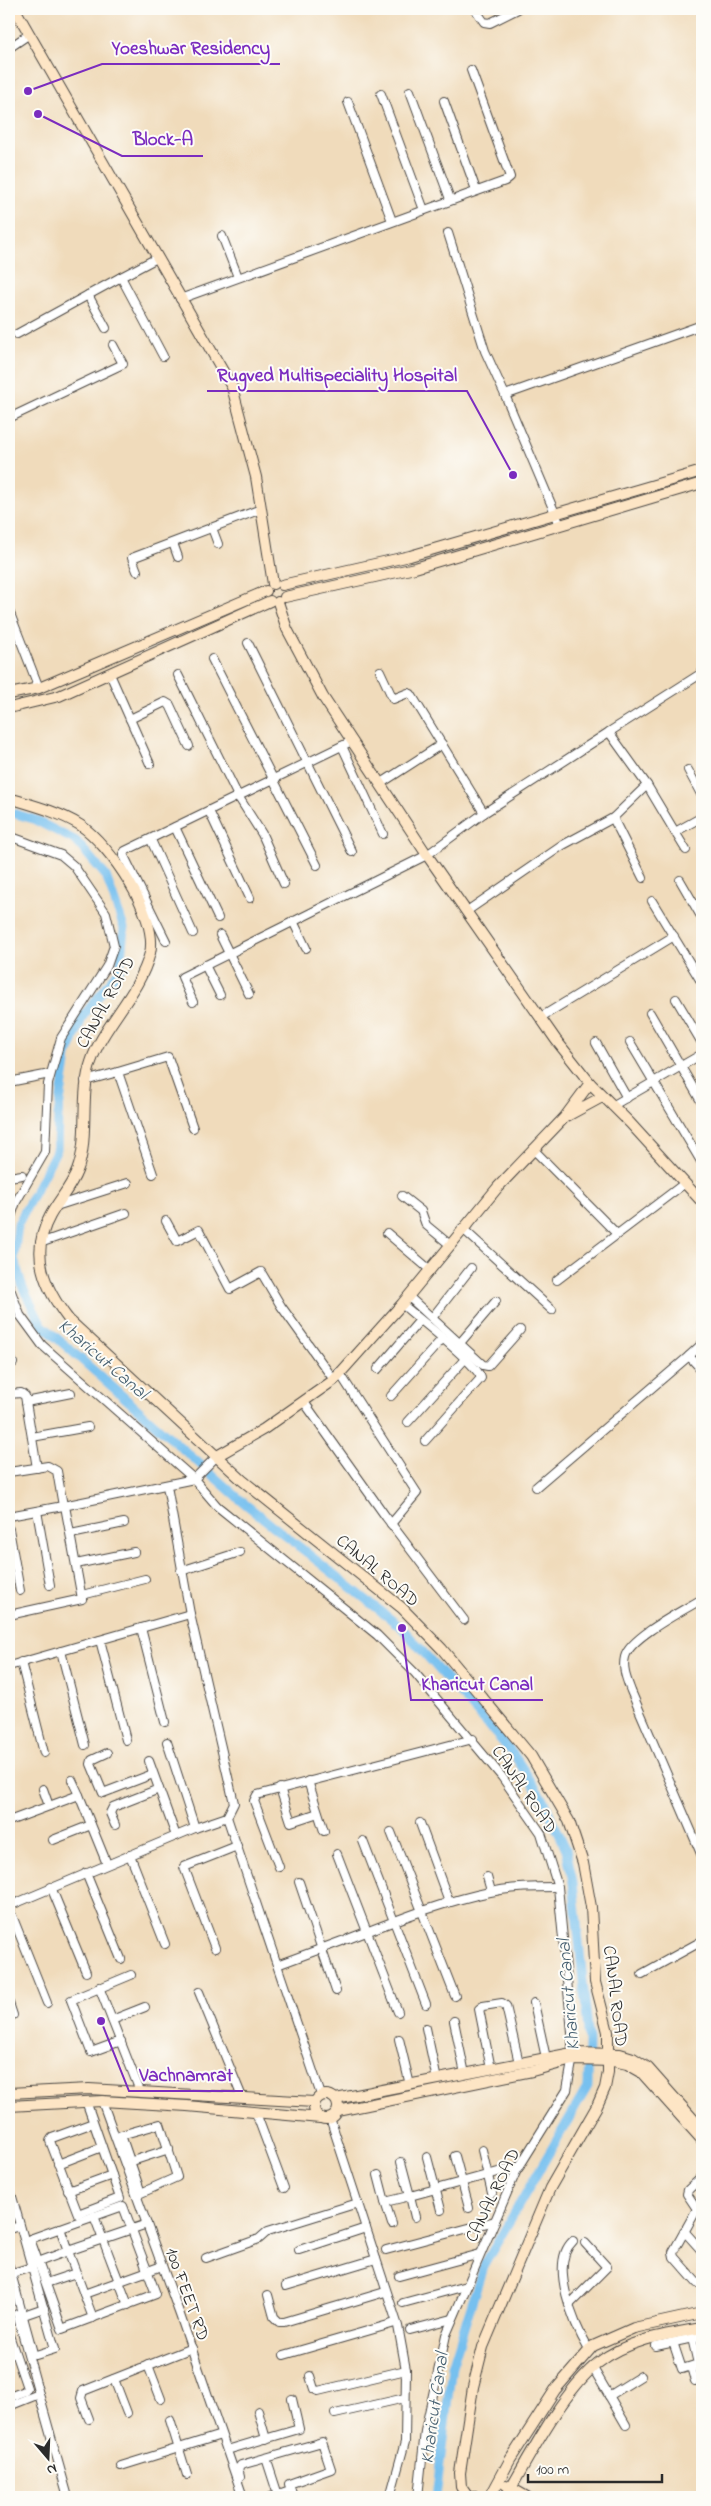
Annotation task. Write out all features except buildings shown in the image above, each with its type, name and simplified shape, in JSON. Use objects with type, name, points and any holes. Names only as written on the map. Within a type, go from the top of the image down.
[{"type":"street","points":[[15,9],[28,35],[58,82],[180,299],[232,387],[256,477],[276,593],[287,629],[318,688],[427,855],[590,1084],[701,1199]]},
{"type":"street","points":[[475,9],[484,22],[490,22],[518,9]]},
{"type":"street","points":[[9,48],[28,35]]},
{"type":"street","points":[[180,299],[450,199],[505,181],[510,177],[471,70]]},
{"type":"street","points":[[410,91],[450,199]]},
{"type":"street","points":[[381,94],[424,210]]},
{"type":"street","points":[[444,101],[476,190]]},
{"type":"street","points":[[348,102],[392,221]]},
{"type":"street","points":[[448,233],[485,351],[560,525]]},
{"type":"street","points":[[222,236],[238,278]]},
{"type":"street","points":[[17,334],[157,258]]},
{"type":"street","points":[[121,277],[163,356]]},
{"type":"street","points":[[88,295],[106,328]]},
{"type":"street","points":[[505,395],[702,325]]},
{"type":"street","points":[[9,418],[123,364],[113,345]]},
{"type":"street","points":[[9,694],[39,688],[276,593],[702,471]]},
{"type":"street","points":[[9,708],[59,696],[110,674],[276,593],[415,568],[702,483]]},
{"type":"street","points":[[137,571],[132,558],[261,509]]},
{"type":"street","points":[[212,528],[218,544]]},
{"type":"street","points":[[173,543],[178,556]]},
{"type":"street","points":[[9,611],[39,688]]},
{"type":"street","points":[[248,643],[352,852]]},
{"type":"street","points":[[212,659],[318,865]]},
{"type":"street","points":[[380,671],[393,699],[396,700],[408,693],[411,694],[484,813]]},
{"type":"street","points":[[193,1002],[182,977],[427,855],[484,813],[702,673]]},
{"type":"street","points":[[110,674],[150,764]]},
{"type":"street","points":[[178,675],[238,796],[262,834],[284,884]]},
{"type":"street","points":[[130,719],[165,702],[170,704],[189,746]]},
{"type":"street","points":[[609,732],[647,785],[686,850]]},
{"type":"street","points":[[166,941],[123,854],[352,741]]},
{"type":"street","points":[[380,784],[442,744]]},
{"type":"street","points":[[342,746],[383,834]]},
{"type":"street","points":[[688,770],[702,796]]},
{"type":"street","points":[[467,910],[562,845],[613,818],[647,785]]},
{"type":"street","name":"CANAL ROAD","points":[[9,798],[42,808],[79,824],[100,840],[139,897],[148,926],[150,951],[139,982],[93,1054],[85,1081],[81,1159],[76,1173],[49,1218],[40,1243],[39,1257],[44,1279],[52,1298],[69,1320],[214,1459],[402,1608],[442,1648],[531,1756],[569,1821],[583,1863],[591,1907],[595,1982],[608,2032],[605,2088],[550,2188],[483,2347],[473,2387],[460,2472],[461,2487],[468,2497]]},
{"type":"street","points":[[209,811],[250,898]]},
{"type":"street","points":[[613,818],[643,878]]},
{"type":"street","points":[[676,832],[702,818]]},
{"type":"street","points":[[175,827],[218,918]]},
{"type":"street","points":[[9,836],[60,855],[74,866],[106,913],[113,933],[114,946],[106,966],[61,1038],[50,1074],[45,1152],[16,1202],[9,1220]]},
{"type":"street","points":[[151,840],[193,933]]},
{"type":"street","points":[[680,880],[702,918]]},
{"type":"street","points":[[652,901],[702,983]]},
{"type":"street","points":[[293,921],[306,948]]},
{"type":"street","points":[[220,935],[249,994]]},
{"type":"street","points":[[541,1017],[674,936]]},
{"type":"street","points":[[205,965],[220,995]]},
{"type":"street","points":[[676,999],[702,1043]]},
{"type":"street","points":[[650,1013],[702,1103]]},
{"type":"street","points":[[630,1042],[702,1163]]},
{"type":"street","points":[[596,1043],[627,1098]]},
{"type":"street","points":[[612,1106],[702,1054]]},
{"type":"street","points":[[85,1081],[168,1056],[193,1128]]},
{"type":"street","points":[[118,1072],[154,1174]]},
{"type":"street","points":[[9,1082],[50,1074]]},
{"type":"street","points":[[9,1516],[196,1482],[214,1459],[304,1402],[336,1376],[405,1300],[462,1228],[533,1149],[564,1118],[590,1084]]},
{"type":"street","points":[[564,1118],[602,1097]]},
{"type":"street","points":[[533,1149],[617,1234]]},
{"type":"street","points":[[9,1178],[22,1175]]},
{"type":"street","points":[[56,1206],[128,1182]]},
{"type":"street","points":[[557,1280],[685,1183]]},
{"type":"street","points":[[402,1196],[420,1212],[426,1225],[449,1244]]},
{"type":"street","points":[[40,1243],[126,1213]]},
{"type":"street","points":[[166,1221],[177,1241],[199,1230],[230,1289],[261,1272],[281,1306],[336,1376],[417,1493],[391,1524]]},
{"type":"street","points":[[462,1228],[552,1310]]},
{"type":"street","points":[[387,1233],[430,1269]]},
{"type":"street","points":[[432,1318],[471,1268]]},
{"type":"street","name":"CANAL ROAD","points":[[9,1286],[20,1316],[42,1345],[196,1482],[217,1506],[377,1635],[415,1673],[473,1739],[502,1777],[540,1833],[558,1887],[573,2057],[567,2090],[520,2166],[446,2335],[425,2431],[418,2497]]},
{"type":"street","points":[[405,1300],[432,1318],[483,1365],[488,1366],[520,1330]]},
{"type":"street","points":[[405,1300],[420,1320],[480,1373],[481,1378],[425,1441]]},
{"type":"street","points":[[460,1344],[496,1301]]},
{"type":"street","points":[[378,1369],[420,1320]]},
{"type":"street","points":[[391,1396],[442,1339]]},
{"type":"street","points":[[536,1487],[702,1344]]},
{"type":"street","points":[[689,1356],[702,1370]]},
{"type":"street","points":[[408,1422],[465,1359]]},
{"type":"street","points":[[9,1394],[21,1393],[25,1396],[37,1468]]},
{"type":"street","points":[[26,1402],[71,1393]]},
{"type":"street","points":[[304,1402],[391,1524],[464,1620]]},
{"type":"street","points":[[32,1436],[88,1427]]},
{"type":"street","points":[[9,1472],[48,1466],[57,1471],[82,1595],[82,1599],[76,1601],[9,1615]]},
{"type":"street","points":[[47,2003],[9,1907],[107,1864],[227,1817],[234,1803],[190,1614],[167,1486]]},
{"type":"street","points":[[37,1511],[50,1584]]},
{"type":"street","points":[[71,1534],[124,1523]]},
{"type":"street","points":[[9,1529],[20,1591]]},
{"type":"street","points":[[76,1564],[134,1552]]},
{"type":"street","points":[[181,1571],[240,1552]]},
{"type":"street","points":[[82,1595],[145,1579]]},
{"type":"street","points":[[702,1600],[646,1632],[625,1655],[624,1668],[642,1717],[702,1856]]},
{"type":"street","points":[[9,1666],[190,1614]]},
{"type":"street","points":[[141,1628],[165,1722]]},
{"type":"street","points":[[100,1640],[126,1740]]},
{"type":"street","points":[[61,1651],[85,1745]]},
{"type":"street","points":[[21,1662],[44,1753]]},
{"type":"street","points":[[279,1868],[254,1801],[259,1794],[473,1739]]},
{"type":"street","points":[[167,1742],[195,1828]]},
{"type":"street","points":[[107,1753],[92,1760],[91,1764],[103,1793],[153,1774]]},
{"type":"street","points":[[149,1761],[176,1836]]},
{"type":"street","points":[[72,1780],[107,1864]]},
{"type":"street","points":[[308,1781],[324,1831]]},
{"type":"street","points":[[42,1788],[49,1806]]},
{"type":"street","points":[[280,1788],[291,1822],[318,1813]]},
{"type":"street","points":[[115,1825],[110,1813],[113,1807],[159,1789]]},
{"type":"street","points":[[9,1821],[79,1795]]},
{"type":"street","points":[[227,1817],[277,1965],[318,2099],[315,2112],[329,2116]]},
{"type":"street","points":[[420,1824],[449,1902]]},
{"type":"street","points":[[54,1840],[91,1825]]},
{"type":"street","points":[[391,1832],[455,1996]]},
{"type":"street","points":[[363,1841],[426,2004]]},
{"type":"street","points":[[215,1948],[184,1867],[237,1846]]},
{"type":"street","points":[[337,1854],[398,2012]]},
{"type":"street","points":[[130,1856],[165,1944]]},
{"type":"street","points":[[86,1873],[122,1959]]},
{"type":"street","points":[[487,1877],[491,1891]]},
{"type":"street","points":[[299,1882],[336,1991]]},
{"type":"street","points":[[52,1887],[86,1972]]},
{"type":"street","points":[[277,1965],[449,1902],[491,1891],[521,1887],[558,1887]]},
{"type":"street","points":[[642,1974],[702,1941]]},
{"type":"street","points":[[121,2042],[91,2052],[71,2004],[72,1998],[130,1975]]},
{"type":"street","points":[[99,1987],[140,2091]]},
{"type":"street","points":[[199,1992],[242,2098]]},
{"type":"street","points":[[9,2003],[13,2015]]},
{"type":"street","points":[[491,2069],[479,2009],[483,2006],[502,2003],[506,2006],[520,2063]]},
{"type":"street","points":[[534,2003],[546,2058]]},
{"type":"street","points":[[112,2020],[145,2007]]},
{"type":"street","points":[[454,2021],[465,2074]]},
{"type":"street","points":[[426,2028],[437,2080]]},
{"type":"street","points":[[399,2040],[410,2085]]},
{"type":"street","points":[[608,2058],[620,2054],[633,2058],[648,2068],[702,2129]]},
{"type":"street","points":[[9,2106],[102,2101],[187,2106],[256,2113],[329,2116],[532,2071],[573,2057]]},
{"type":"street","points":[[9,2093],[89,2089],[242,2098],[318,2099],[329,2094],[336,2099],[546,2058],[608,2058],[627,2064],[641,2072],[702,2140]]},
{"type":"street","points":[[336,2099],[329,2116],[395,2323],[398,2326],[406,2370],[405,2442],[390,2497]]},
{"type":"street","points":[[86,2101],[94,2123],[112,2175],[119,2200],[78,2214],[50,2143],[52,2138],[94,2123]]},
{"type":"street","name":"100 FEET RD","points":[[102,2101],[127,2163],[221,2435],[245,2497]]},
{"type":"street","points":[[256,2113],[284,2188]]},
{"type":"street","points":[[160,2124],[169,2149],[177,2177],[142,2193],[127,2163],[121,2137],[124,2134],[160,2124]]},
{"type":"street","points":[[58,2164],[102,2147]]},
{"type":"street","points":[[127,2163],[169,2149]]},
{"type":"street","points":[[482,2150],[492,2193]]},
{"type":"street","points":[[455,2156],[469,2208]]},
{"type":"street","points":[[427,2157],[441,2210]]},
{"type":"street","points":[[401,2162],[415,2217]]},
{"type":"street","points":[[385,2202],[520,2166]]},
{"type":"street","points":[[68,2191],[112,2175]]},
{"type":"street","points":[[378,2175],[392,2224]]},
{"type":"street","points":[[697,2283],[673,2254],[697,2209],[687,2194],[688,2190],[702,2177]]},
{"type":"street","points":[[9,2186],[20,2226],[35,2265],[46,2283],[62,2329],[156,2294],[123,2206],[31,2238],[35,2265],[44,2308],[56,2346],[54,2350],[34,2355],[9,2283]]},
{"type":"street","points":[[206,2258],[259,2239],[268,2231],[358,2203]]},
{"type":"street","points":[[94,2216],[128,2305]]},
{"type":"street","points":[[386,2250],[495,2221]]},
{"type":"street","points":[[68,2497],[22,2333],[20,2316],[9,2271],[35,2265],[147,2224]]},
{"type":"street","points":[[9,2229],[20,2226]]},
{"type":"street","points":[[60,2228],[93,2318]]},
{"type":"street","points":[[299,2250],[366,2228]]},
{"type":"street","points":[[684,2231],[701,2248]]},
{"type":"street","points":[[573,2241],[565,2250],[564,2277],[569,2305],[578,2330],[589,2350]]},
{"type":"street","points":[[569,2305],[607,2267],[585,2243]]},
{"type":"street","points":[[399,2276],[480,2254]]},
{"type":"street","points":[[286,2286],[376,2259]]},
{"type":"street","points":[[84,2294],[162,2266]]},
{"type":"street","points":[[46,2283],[76,2273]]},
{"type":"street","points":[[403,2303],[466,2286]]},
{"type":"street","points":[[268,2295],[274,2317],[279,2322],[284,2322],[385,2292]]},
{"type":"street","points":[[20,2316],[44,2308]]},
{"type":"street","points":[[473,2497],[491,2497],[498,2480],[555,2390],[593,2346],[634,2328],[702,2313]]},
{"type":"street","points":[[410,2330],[452,2319]]},
{"type":"street","points":[[284,2355],[395,2323]]},
{"type":"street","points":[[656,2346],[686,2337],[702,2328]]},
{"type":"street","points":[[9,2397],[25,2391],[27,2388],[9,2337],[22,2333]]},
{"type":"street","points":[[508,2493],[559,2410],[576,2386],[599,2362],[634,2343],[702,2336]]},
{"type":"street","points":[[673,2342],[680,2368],[699,2363],[686,2337]]},
{"type":"street","points":[[89,2419],[81,2398],[82,2393],[192,2348]]},
{"type":"street","points":[[148,2366],[161,2399]]},
{"type":"street","points":[[691,2366],[695,2381]]},
{"type":"street","points":[[593,2368],[626,2425]]},
{"type":"street","points":[[310,2376],[314,2389],[318,2391],[406,2370]]},
{"type":"street","points":[[609,2396],[641,2376]]},
{"type":"street","points":[[114,2379],[128,2414]]},
{"type":"street","points":[[9,2406],[39,2394]]},
{"type":"street","points":[[335,2414],[405,2398]]},
{"type":"street","points":[[227,2450],[299,2429],[292,2399]]},
{"type":"street","points":[[258,2411],[266,2439]]},
{"type":"street","points":[[170,2420],[187,2474]]},
{"type":"street","points":[[121,2466],[221,2435]]},
{"type":"street","points":[[245,2497],[239,2467],[266,2458],[320,2441],[324,2444],[331,2469],[291,2483],[289,2485],[291,2494],[274,2496],[266,2458]]},
{"type":"street","points":[[498,2480],[508,2493],[527,2497]]},
{"type":"waterway","name":"Kharicut Canal","points":[[9,812],[33,819],[76,841],[106,876],[124,928],[120,969],[83,1016],[67,1056],[58,1116],[57,1149],[18,1224],[14,1258],[23,1288],[41,1324],[244,1503],[402,1628],[514,1755],[543,1799],[566,1849],[573,1882],[589,2041],[588,2086],[483,2267],[452,2366],[436,2497]]},
{"type":"place","name":"Yoeshwar Residency","points":[[28,91]]},
{"type":"place","name":"Block-A","points":[[38,114]]},
{"type":"place","name":"Rugved Multispeciality Hospital","points":[[513,475]]},
{"type":"place","name":"Kharicut Canal","points":[[402,1628]]},
{"type":"place","name":"Vachnamrat","points":[[101,2021]]}]
